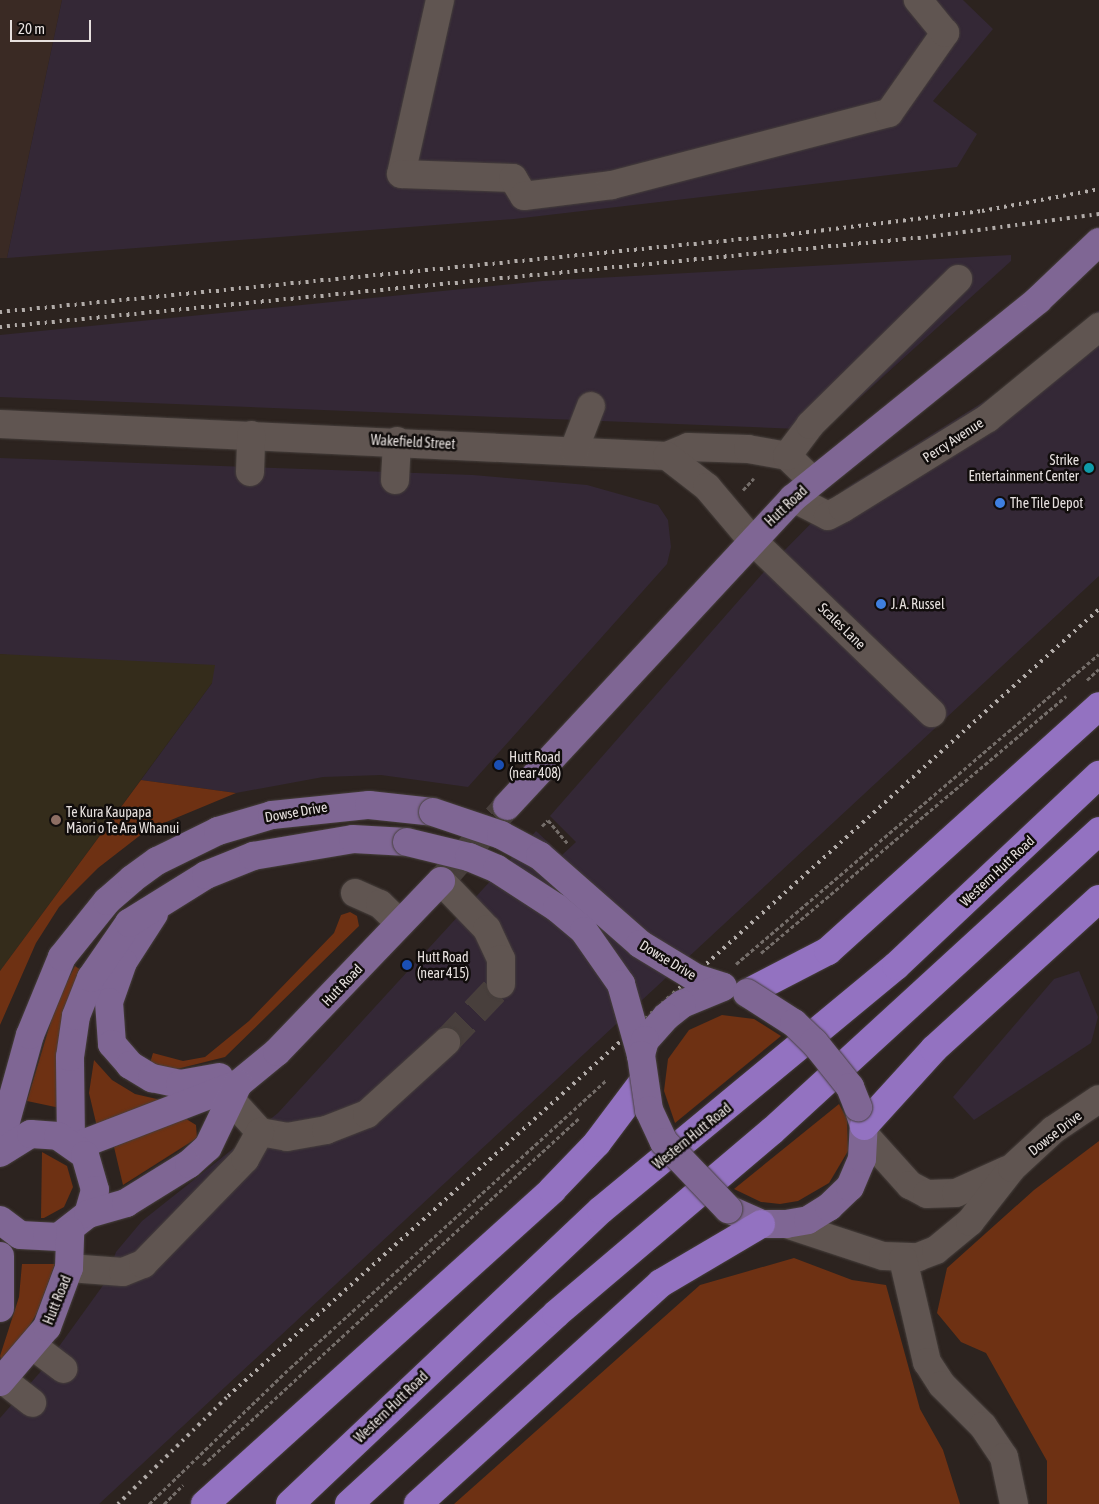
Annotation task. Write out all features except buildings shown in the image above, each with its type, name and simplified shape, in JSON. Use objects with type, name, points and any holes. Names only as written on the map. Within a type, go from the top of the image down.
[{"type":"highway","points":[[735,990],[828,951],[1099,706]]},
{"type":"highway","name":"Western Hutt Road","points":[[290,1504],[601,1210],[896,966],[1099,774]]},
{"type":"highway","points":[[349,1504],[556,1314],[772,1132],[1099,831]]},
{"type":"highway","points":[[862,1122],[934,1049],[1099,898]]},
{"type":"highway","points":[[205,1504],[552,1190],[597,1143],[642,1083]]},
{"type":"highway","points":[[418,1504],[661,1283],[773,1224]]},
{"type":"main road","name":"Hutt Road","points":[[507,806],[751,539],[803,490],[1038,300],[1092,248]]},
{"type":"main road","name":"Dowse Drive","points":[[0,1143],[30,1035],[62,957],[106,900],[157,861],[218,831],[272,814],[370,805],[433,812],[501,835],[540,856],[640,944],[696,978],[735,990],[794,1023],[814,1042],[850,1087],[862,1122]]},
{"type":"main road","points":[[0,1220],[33,1239],[79,1222],[94,1178],[74,1144],[70,1057],[85,993],[119,933],[163,900],[245,859],[293,846],[353,839],[407,842],[469,857],[497,869],[557,908],[584,932],[621,984],[641,1055],[642,1083],[664,1142],[728,1209],[773,1224],[808,1220],[850,1187],[862,1158],[862,1122]]},
{"type":"main road","name":"Hutt Road","points":[[2,1381],[47,1327],[70,1268],[79,1222],[126,1203],[189,1164],[208,1147],[236,1093],[441,881]]},
{"type":"main road","points":[[163,900],[123,962],[109,1002],[108,1026],[121,1057],[152,1078],[180,1084],[212,1080],[277,1052]]},
{"type":"main road","points":[[641,1055],[645,1040],[666,1017],[682,1004],[735,990]]},
{"type":"main road","name":"Hutt Road","points":[[74,1144],[236,1093]]},
{"type":"main road","points":[[0,1153],[31,1134],[74,1144]]},
{"type":"main road","points":[[0,1256],[0,1308]]},
{"type":"street","points":[[440,0],[400,174],[513,178],[524,196],[612,185],[889,113],[945,33],[918,0]]},
{"type":"street","points":[[803,490],[787,456],[810,425],[958,279]]},
{"type":"street","name":"Percy Avenue","points":[[803,490],[828,516],[843,508],[988,418],[1099,327]]},
{"type":"street","points":[[574,450],[591,406]]},
{"type":"street","name":"Wakefield Street","points":[[0,424],[574,450],[667,456],[688,447],[751,438],[787,456]]},
{"type":"street","points":[[250,472],[252,435]]},
{"type":"street","points":[[395,480],[397,442]]},
{"type":"street","name":"Scales Lane","points":[[667,456],[707,487],[751,539],[932,713]]},
{"type":"street","points":[[441,881],[487,929],[501,959],[501,984]]},
{"type":"street","points":[[356,894],[380,904],[400,923]]},
{"type":"street","points":[[260,1132],[302,1134],[367,1114],[446,1042]]},
{"type":"street","points":[[236,1093],[260,1132]]},
{"type":"street","name":"Dowse Drive","points":[[773,1224],[835,1244],[903,1259],[936,1250],[953,1238],[1012,1168],[1053,1130],[1099,1099]]},
{"type":"street","name":"Dowse Drive","points":[[862,1122],[904,1179],[927,1194],[956,1193],[1012,1168]]},
{"type":"street","points":[[70,1268],[123,1272],[143,1264],[245,1159],[260,1132]]},
{"type":"street","points":[[903,1259],[927,1362],[942,1385],[984,1426],[1004,1457],[1014,1504]]},
{"type":"street","points":[[32,1346],[63,1369]]},
{"type":"street","points":[[2,1381],[32,1404]]},
{"type":"shaded area","points":[[0,0],[62,0],[7,258],[0,258]]},
{"type":"shaded area","points":[[62,0],[963,0],[993,29],[933,101],[977,134],[957,167],[514,219],[7,258]]},
{"type":"shaded area","points":[[1011,255],[1011,261],[824,430],[0,397],[0,335],[542,281]]},
{"type":"shaded area","points":[[1099,310],[1099,576],[99,1504],[0,1504],[0,1418],[42,1370],[104,1284],[116,1252],[142,1221],[278,1113],[536,831],[562,855],[576,842],[550,816],[769,566],[845,489],[1023,377]]},
{"type":"shaded area","points":[[0,458],[473,475],[587,485],[658,505],[668,520],[671,547],[667,564],[468,787],[381,775],[323,777],[236,793],[141,780],[212,683],[0,654]]},
{"type":"shaded area","name":"Te Kura Kaupapa Māori o Te Ara Whanui","points":[[0,654],[215,665],[212,683],[0,971]]},
{"type":"shaded area","points":[[141,780],[236,793],[147,830],[98,868],[59,907],[36,943],[0,1025],[0,971]]},
{"type":"shaded area","points":[[350,912],[357,916],[359,926],[225,1057],[173,1070],[150,1063],[153,1053],[183,1061],[205,1057],[249,1021],[334,933],[341,915]]},
{"type":"shaded area","points":[[75,966],[81,970],[63,1017],[56,1059],[60,1108],[27,1101],[57,1001]]},
{"type":"shaded area","points":[[1079,971],[1098,1017],[1091,1043],[974,1120],[953,1097],[1054,979]]},
{"type":"shaded area","points":[[722,1015],[754,1019],[781,1036],[675,1123],[664,1091],[668,1059],[689,1030]]},
{"type":"shaded area","points":[[94,1060],[112,1080],[135,1094],[161,1100],[97,1127],[89,1093]]},
{"type":"shaded area","points":[[839,1104],[847,1119],[848,1151],[829,1183],[798,1201],[780,1204],[761,1202],[734,1189]]},
{"type":"shaded area","points":[[183,1117],[196,1125],[197,1138],[123,1185],[114,1147]]},
{"type":"shaded area","points":[[1099,1141],[1099,1504],[1047,1504],[1047,1461],[986,1353],[961,1342],[937,1313],[947,1268],[1034,1190]]},
{"type":"shaded area","points":[[42,1152],[67,1166],[73,1187],[64,1207],[44,1218],[41,1218]]},
{"type":"shaded area","points":[[794,1258],[852,1280],[886,1285],[920,1409],[943,1450],[960,1504],[454,1504],[700,1285]]},
{"type":"shaded area","points":[[22,1264],[55,1264],[37,1313],[4,1368],[0,1356],[19,1297]]},
{"type":"tunnel","points":[[441,881],[507,806]]},
{"type":"tunnel","points":[[446,1042],[501,984]]},
{"type":"railway","points":[[0,312],[784,235],[982,211],[1099,189]]},
{"type":"railway","points":[[0,327],[926,237],[1099,214]]},
{"type":"railway","points":[[118,1504],[228,1396],[1099,609]]},
{"type":"place","name":"Strike Entertainment Center","points":[[1089,468]]},
{"type":"place","name":"The Tile Depot","points":[[1000,503]]},
{"type":"place","name":"J. A. Russel","points":[[881,604]]},
{"type":"place","name":"Hutt Road (near 408)","points":[[499,765]]},
{"type":"place","name":"Te Kura Kaupapa Māori o Te Ara Whanui","points":[[56,820]]},
{"type":"place","name":"Hutt Road (near 415)","points":[[407,965]]}]
